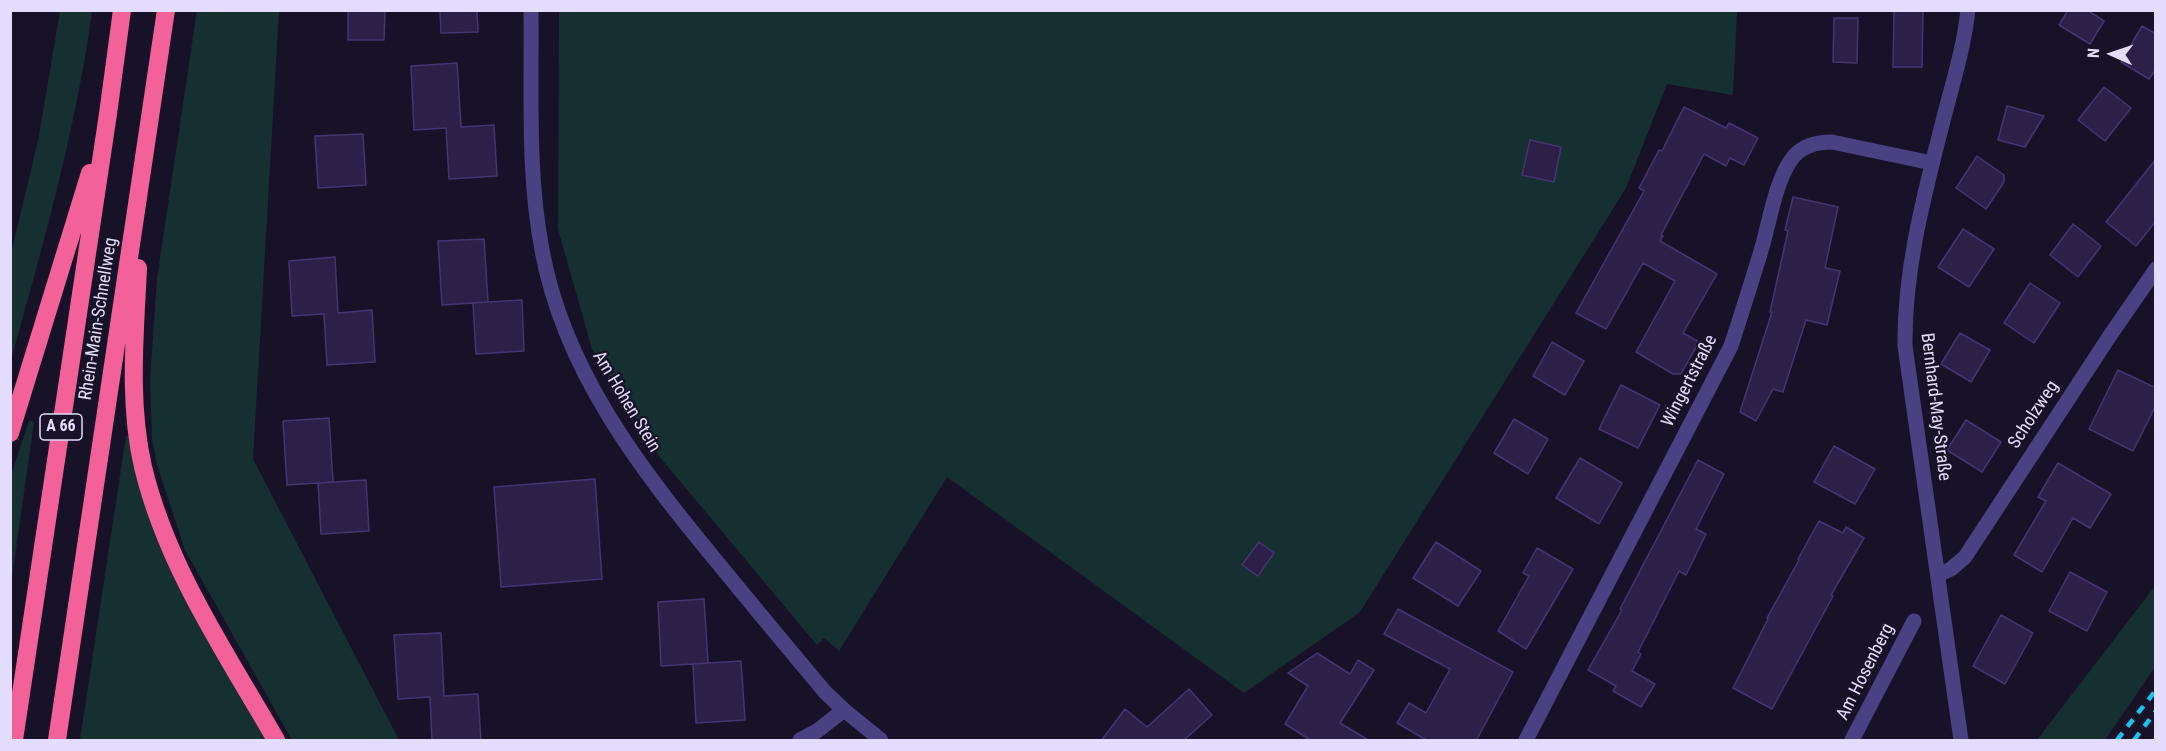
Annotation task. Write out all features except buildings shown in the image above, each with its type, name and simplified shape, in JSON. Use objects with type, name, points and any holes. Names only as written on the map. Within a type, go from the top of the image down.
[{"type":"highway","name":"Rhein-Main-Schnellweg","points":[[14,741],[122,10]]},
{"type":"highway","name":"Rhein-Main-Schnellweg","points":[[57,741],[166,10]]},
{"type":"highway","points":[[10,433],[108,114]]},
{"type":"highway","points":[[142,172],[134,374],[137,426],[143,466],[154,505],[182,573],[276,741]]},
{"type":"street","name":"Am Hohen Stein","points":[[531,10],[536,213],[551,289],[578,361],[596,395],[633,454],[675,511],[825,692],[881,741]]},
{"type":"street","name":"Bernhard-May-Straße","points":[[1961,741],[1905,346],[1905,323],[1908,275],[1932,163],[1965,34],[1968,10]]},
{"type":"street","name":"Wingertstraße","points":[[1526,741],[1731,346],[1779,187],[1789,163],[1796,154],[1818,142],[1832,142],[1932,163]]},
{"type":"street","name":"Scholzweg","points":[[1938,575],[1951,569],[1965,557],[2111,333],[2156,269]]},
{"type":"street","name":"Am Hosenberg","points":[[1852,741],[1914,621]]},
{"type":"street","points":[[800,741],[844,710]]},
{"type":"green space","points":[[197,10],[279,11],[253,459],[399,740],[292,740],[185,550],[157,465],[152,439],[150,380],[157,279]]},
{"type":"green space","points":[[60,11],[92,11],[68,143],[11,360],[11,254],[39,136]]},
{"type":"green space","points":[[559,11],[1737,11],[1733,95],[1667,84],[1626,188],[1360,612],[1244,693],[947,477],[839,651],[824,638],[817,645],[658,455],[592,349],[558,229]]},
{"type":"green space","points":[[29,421],[34,422],[11,584],[11,475]]},
{"type":"green space","points":[[126,436],[130,436],[140,480],[267,740],[80,740]]},
{"type":"green space","points":[[2155,586],[2155,667],[2105,740],[2037,740]]},
{"type":"railway","points":[[2117,740],[2156,690]]},
{"type":"railway","points":[[2134,740],[2156,711]]}]
